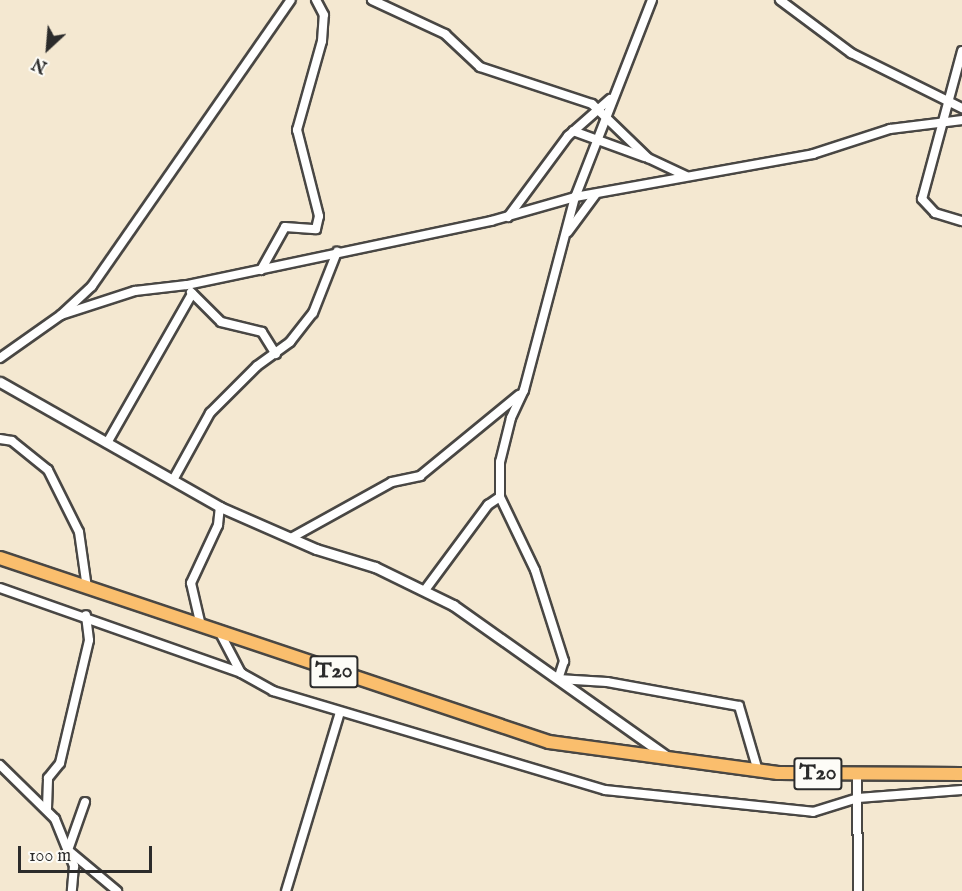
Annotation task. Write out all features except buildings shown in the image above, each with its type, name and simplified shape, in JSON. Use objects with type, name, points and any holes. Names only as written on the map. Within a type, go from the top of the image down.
[{"type":"main road","name":"T20","points":[[0,558],[549,742],[674,762],[758,771],[857,775],[962,774]]},
{"type":"street","points":[[0,358],[61,315],[114,257],[291,0]]},
{"type":"street","points":[[260,270],[285,228],[316,230],[319,216],[297,130],[322,41],[324,15],[316,0]]},
{"type":"street","points":[[372,0],[445,34],[480,67],[575,95],[597,108],[648,158]]},
{"type":"street","points":[[558,679],[564,661],[535,570],[500,497],[500,462],[524,390],[575,197],[610,99],[652,0]]},
{"type":"street","points":[[780,0],[851,53],[962,108]]},
{"type":"street","points":[[962,51],[940,122],[922,200],[934,213],[962,221]]},
{"type":"street","points":[[508,217],[573,130],[610,99]]},
{"type":"street","points":[[61,315],[135,291],[183,286],[260,270],[508,217],[575,197],[813,154],[864,134],[962,120]]},
{"type":"street","points":[[573,130],[597,137],[688,177]]},
{"type":"street","points":[[564,239],[596,194]]},
{"type":"street","points":[[173,480],[210,413],[276,354],[313,313],[337,252]]},
{"type":"street","points":[[183,286],[221,322],[262,332],[276,354]]},
{"type":"street","points":[[107,443],[192,294]]},
{"type":"street","points":[[0,382],[220,507],[291,538],[425,590],[558,679],[674,762]]},
{"type":"street","points":[[291,538],[392,482],[420,476],[524,390]]},
{"type":"street","points":[[0,439],[21,448],[48,470],[79,532],[87,588]]},
{"type":"street","points":[[425,590],[488,505],[500,497]]},
{"type":"street","points":[[201,626],[191,584],[218,525],[220,507]]},
{"type":"street","points":[[0,588],[86,615],[241,673],[273,691],[507,765],[643,798],[813,812],[858,798],[962,790]]},
{"type":"street","points":[[47,808],[48,778],[60,763],[89,640],[86,615]]},
{"type":"street","points":[[220,633],[241,673]]},
{"type":"street","points":[[558,679],[607,682],[739,706],[758,771]]},
{"type":"street","points":[[286,891],[340,712]]},
{"type":"street","points":[[0,765],[47,808],[68,850],[72,891]]},
{"type":"street","points":[[857,775],[858,891]]},
{"type":"street","points":[[68,850],[85,802]]},
{"type":"street","points":[[68,850],[117,891]]}]
